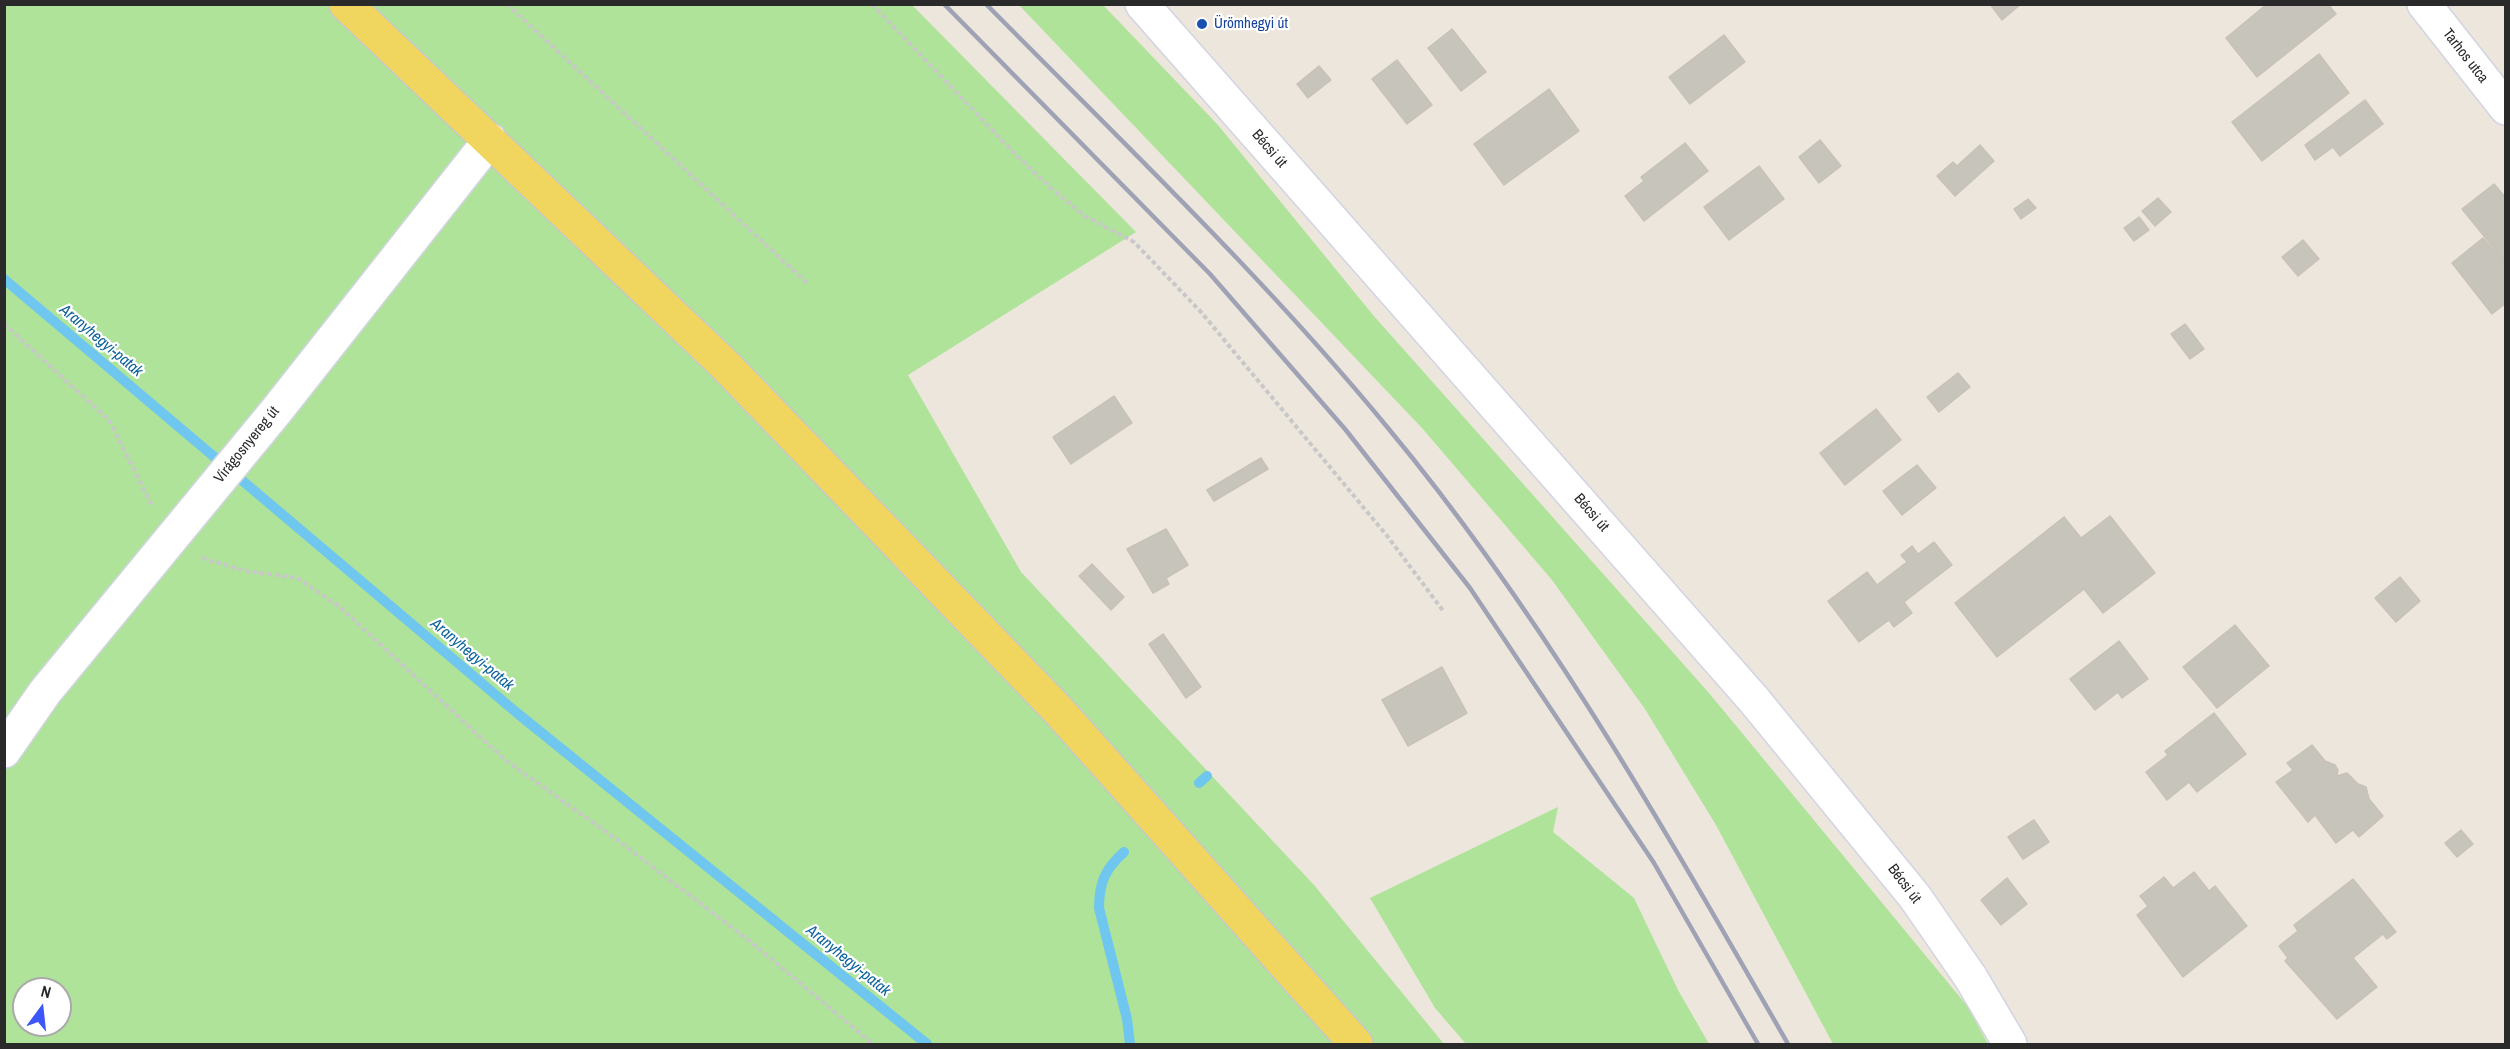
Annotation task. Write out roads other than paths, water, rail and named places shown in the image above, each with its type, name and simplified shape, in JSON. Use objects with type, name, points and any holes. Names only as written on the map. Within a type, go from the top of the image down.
[{"type":"main road","points":[[346,4],[725,365],[1059,710],[1356,1044]]},
{"type":"street","name":"Bécsi út","points":[[1143,4],[1754,700],[1915,897],[1971,978],[2010,1044]]},
{"type":"street","name":"Tarhos utca","points":[[2424,4],[2505,108]]},
{"type":"street","name":"Virágosnyereg út","points":[[4,751],[45,692],[277,410],[490,140]]},
{"type":"waterway","name":"Aranyhegyi-patak","points":[[4,279],[517,713],[927,1044]]},
{"type":"waterway","points":[[1199,783],[1207,776]]},
{"type":"waterway","points":[[1124,852],[1112,864],[1104,877],[1099,908],[1127,1019],[1130,1044]]},
{"type":"railway","points":[[944,4],[1210,274],[1345,429],[1470,588],[1654,863],[1758,1044]]},
{"type":"railway","points":[[986,4],[1192,212],[1292,318],[1341,372],[1445,500],[1500,574],[1601,727],[1788,1044]]},
{"type":"place","name":"Ürömhegyi út","points":[[1202,24]]}]
